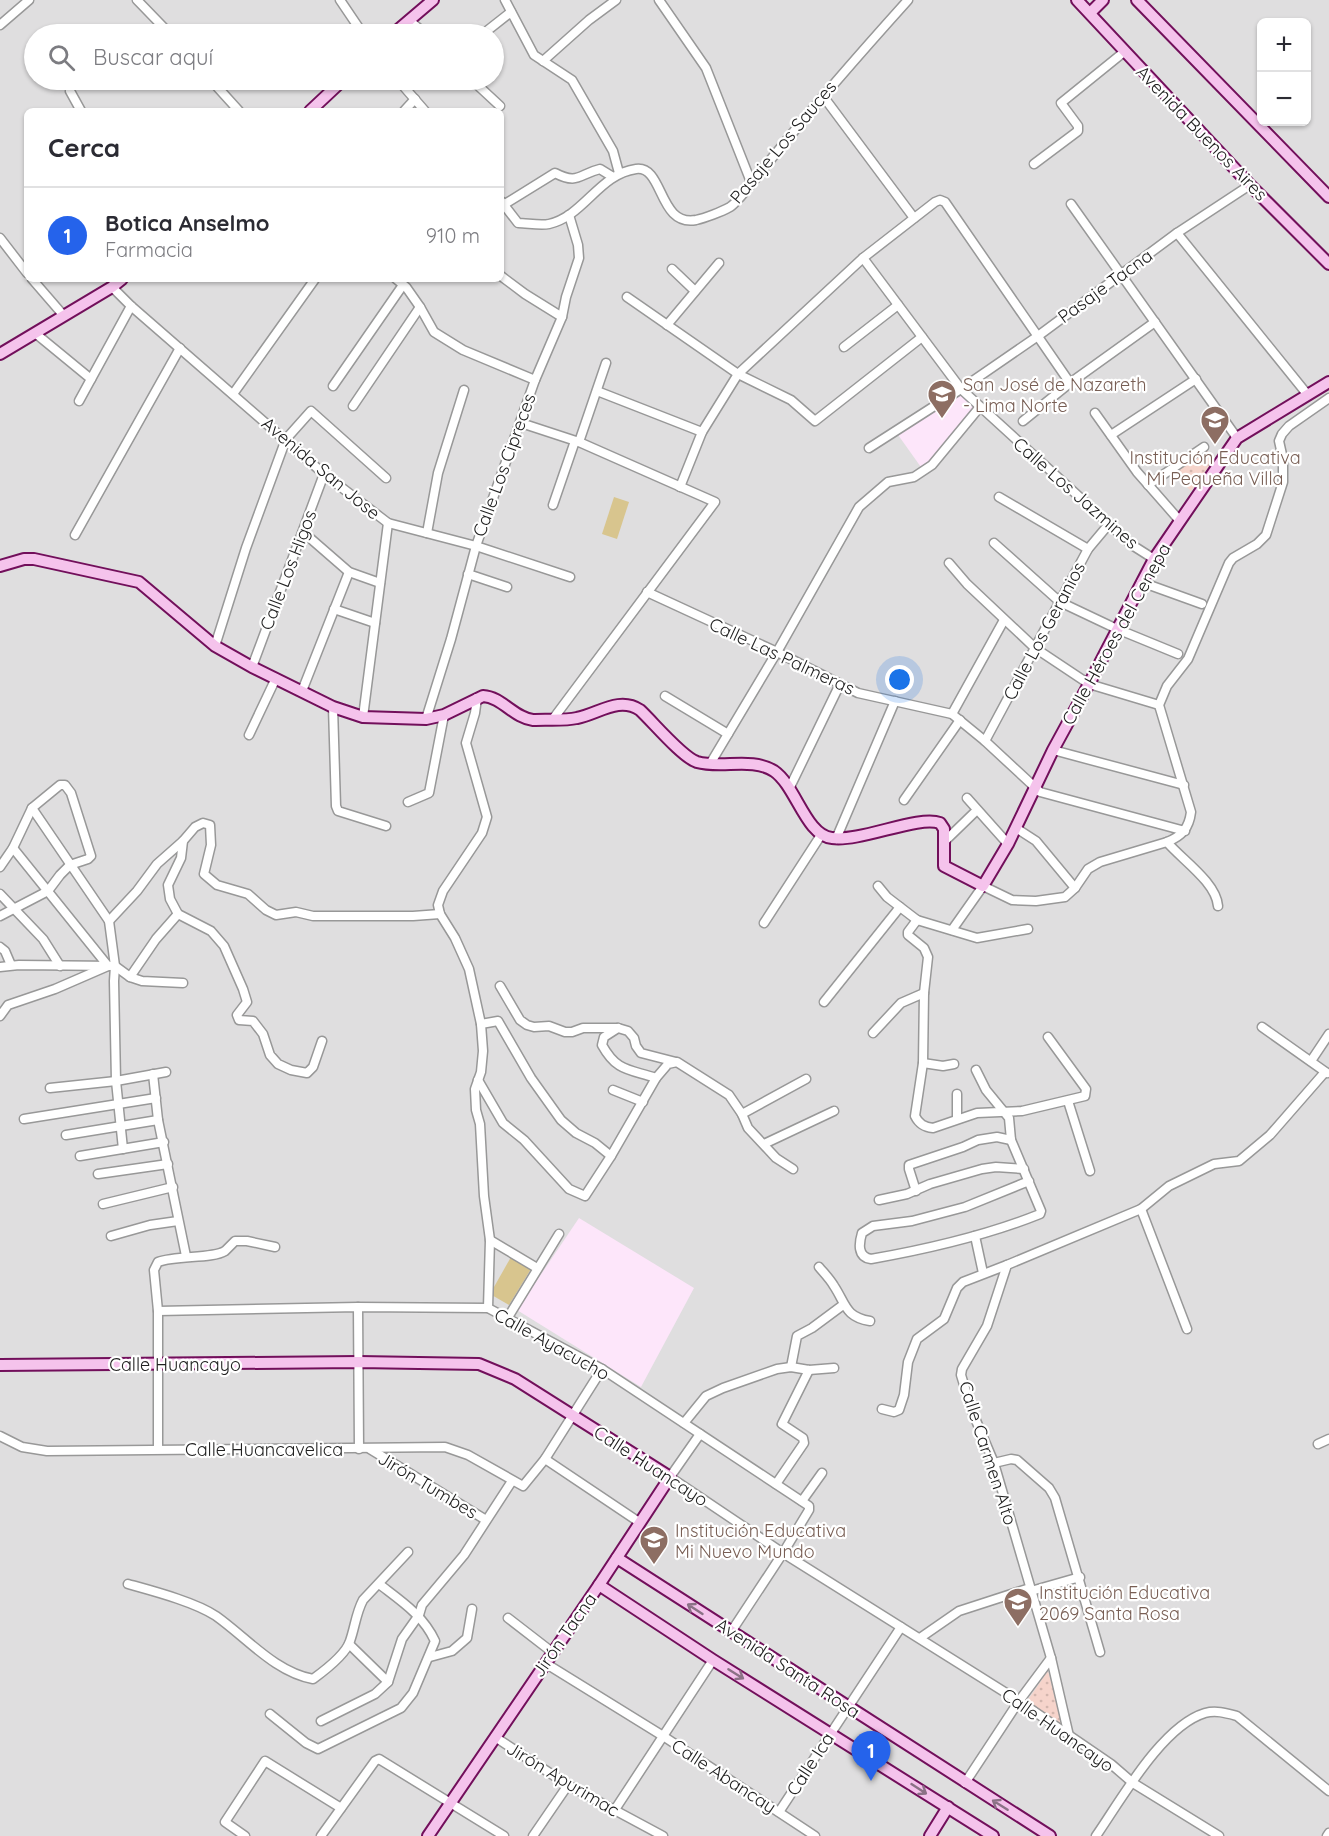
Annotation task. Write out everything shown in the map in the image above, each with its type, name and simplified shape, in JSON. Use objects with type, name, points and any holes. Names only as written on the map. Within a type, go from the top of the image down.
[{"type":"street","points":[[0,25],[17,3],[29,0]]},
{"type":"street","points":[[137,0],[160,24]]},
{"type":"street","points":[[340,0],[356,24]]},
{"type":"street","points":[[404,24],[433,0]]},
{"type":"street","points":[[505,0],[534,55],[572,80],[612,151],[616,175]]},
{"type":"street","points":[[543,62],[589,20],[616,0]]},
{"type":"street","points":[[659,0],[706,68],[751,182]]},
{"type":"street","name":"Pasaje Los Sauces","points":[[616,175],[639,168],[646,169],[651,174],[670,211],[681,218],[694,221],[731,206],[907,0]]},
{"type":"street","name":"Avenida Buenos Aires","points":[[1077,0],[1124,52],[1329,264]]},
{"type":"street","points":[[1090,13],[1102,0]]},
{"type":"street","points":[[1137,0],[1329,197]]},
{"type":"street","points":[[496,24],[511,12]]},
{"type":"street","points":[[409,20],[414,24]]},
{"type":"street","points":[[1034,164],[1078,131],[1078,126],[1060,103],[1124,52]]},
{"type":"street","points":[[220,90],[236,108]]},
{"type":"street","points":[[313,108],[332,90]]},
{"type":"street","points":[[407,90],[422,108]]},
{"type":"street","points":[[483,90],[500,106]]},
{"type":"street","points":[[70,91],[79,108]]},
{"type":"street","points":[[823,96],[914,218]]},
{"type":"street","points":[[407,108],[415,99]]},
{"type":"street","points":[[504,201],[555,173],[570,179],[577,179],[600,169],[616,175]]},
{"type":"street","points":[[504,203],[518,223],[549,224],[569,215],[616,175]]},
{"type":"street","name":"Pasaje Tacna","points":[[869,448],[1038,336],[1176,233],[1251,185]]},
{"type":"street","points":[[680,487],[702,432],[738,374],[863,258],[934,202],[940,200],[945,202],[1070,383]]},
{"type":"street","points":[[1071,204],[1237,438]]},
{"type":"street","name":"Calle Los Cipreces","points":[[426,719],[451,639],[476,546],[535,380],[562,317],[579,258],[578,244],[569,215]]},
{"type":"street","points":[[1176,233],[1307,394]]},
{"type":"street","points":[[0,238],[24,269]]},
{"type":"street","name":"Calle Los Jazmines","points":[[863,258],[961,389],[1132,545],[1154,559]]},
{"type":"street","points":[[667,325],[719,263]]},
{"type":"street","points":[[672,269],[695,291]]},
{"type":"street","points":[[504,278],[562,317]]},
{"type":"street","points":[[35,282],[64,316]]},
{"type":"street","points":[[1,351],[118,282]]},
{"type":"street","points":[[233,394],[313,282]]},
{"type":"street","points":[[333,386],[400,282],[420,307],[434,332],[463,350],[535,380]]},
{"type":"street","name":"Avenida San Jose","points":[[112,287],[324,474],[388,523],[476,546],[570,577]]},
{"type":"street","points":[[627,297],[738,374],[791,400],[815,421],[922,337]]},
{"type":"street","points":[[844,347],[898,305]]},
{"type":"street","points":[[80,401],[131,306]]},
{"type":"street","points":[[353,406],[420,307]]},
{"type":"street","points":[[1023,421],[1070,383],[1155,322]]},
{"type":"street","points":[[35,333],[91,379]]},
{"type":"street","points":[[75,535],[180,348]]},
{"type":"street","points":[[553,506],[606,363]]},
{"type":"street","points":[[1111,435],[1196,379]]},
{"type":"street","name":"Calle Héroes del Cenepa","points":[[952,930],[983,886],[1008,844],[1053,750],[1154,559],[1237,438],[1329,382]]},
{"type":"street","points":[[427,533],[438,473],[464,390]]},
{"type":"street","points":[[597,391],[702,432]]},
{"type":"street","points":[[0,566],[24,558],[33,559],[139,582],[215,646],[333,707],[363,717],[426,719],[467,705],[477,698],[488,696],[526,720],[576,718],[622,703],[633,705],[695,762],[760,766],[774,771],[790,787],[811,823],[821,835],[836,839],[934,820],[942,825],[945,841],[944,867],[1012,900],[1036,901],[1065,897],[1075,888],[1088,869],[1100,862],[1167,842],[1185,831],[1191,812],[1159,705],[1167,686],[1188,658],[1229,563],[1266,535],[1283,482],[1283,459],[1279,441],[1282,434],[1289,426],[1329,398]]},
{"type":"street","points":[[710,764],[859,507],[888,482],[914,477],[932,465],[980,408]]},
{"type":"street","points":[[215,646],[246,548],[286,440],[311,411],[386,477]]},
{"type":"street","points":[[1095,413],[1148,485],[1180,522]]},
{"type":"street","points":[[521,423],[577,442],[715,502],[553,718]]},
{"type":"street","points":[[1148,485],[1204,447]]},
{"type":"street","name":"Calle Los Higos","points":[[252,667],[324,474]]},
{"type":"street","points":[[999,496],[1088,549]]},
{"type":"street","points":[[363,717],[388,523]]},
{"type":"street","name":"Calle Los Geranios","points":[[985,741],[1088,549],[1109,524]]},
{"type":"street","points":[[303,532],[349,572],[380,583]]},
{"type":"street","points":[[994,543],[1060,602],[1178,654]]},
{"type":"street","points":[[949,562],[967,584],[1035,648],[1089,684],[1159,705]]},
{"type":"street","points":[[302,691],[349,572]]},
{"type":"street","points":[[468,574],[507,587]]},
{"type":"street","points":[[1142,582],[1202,604]]},
{"type":"street","name":"Calle Las Palmeras","points":[[647,592],[777,652],[858,693],[956,717],[1040,792],[1185,831]]},
{"type":"street","points":[[334,609],[375,623]]},
{"type":"street","points":[[904,800],[956,717],[1004,620]]},
{"type":"street","points":[[249,735],[276,678]]},
{"type":"street","points":[[790,787],[840,684]]},
{"type":"street","points":[[665,696],[728,734]]},
{"type":"street","points":[[477,698],[466,743],[487,817],[482,833],[443,891],[438,905],[440,914],[469,969],[481,1024],[483,1051],[475,1089],[490,1240],[488,1308]]},
{"type":"street","points":[[836,839],[894,701]]},
{"type":"street","points":[[333,707],[338,811],[386,826]]},
{"type":"street","points":[[408,802],[429,793],[444,714]]},
{"type":"street","points":[[1053,750],[1184,785]]},
{"type":"street","points":[[0,867],[13,848],[32,808],[60,785],[65,785],[71,793],[91,852],[88,859],[70,865],[48,891],[0,916]]},
{"type":"street","points":[[967,798],[1008,844]]},
{"type":"street","points":[[32,808],[109,921],[114,981],[116,1081],[123,1149]]},
{"type":"street","points":[[945,841],[977,810]]},
{"type":"street","points":[[109,921],[137,891],[157,864],[195,827],[204,823],[210,825],[211,845],[204,874],[217,885],[248,894],[266,910],[276,915],[296,912],[313,916],[440,914]]},
{"type":"street","points":[[1016,828],[1035,841],[1075,888]]},
{"type":"street","points":[[764,923],[821,835]]},
{"type":"street","points":[[183,841],[181,858],[168,885],[170,899],[178,914],[211,931],[224,946],[247,1002],[237,1015],[239,1020],[253,1021],[263,1034],[270,1055],[278,1064],[291,1070],[307,1073],[313,1067],[322,1041]]},
{"type":"street","points":[[1167,842],[1206,882],[1218,901],[1218,906]]},
{"type":"street","points":[[13,848],[112,966],[142,981],[183,983]]},
{"type":"street","points":[[878,886],[887,897],[917,920],[980,938],[1028,929]]},
{"type":"street","points":[[0,894],[43,939],[60,966]]},
{"type":"street","points":[[824,1002],[900,907]]},
{"type":"street","points":[[130,977],[156,939],[178,914]]},
{"type":"street","points":[[917,920],[908,935],[910,939],[924,948],[927,954],[922,1063],[915,1116],[922,1125],[933,1128],[977,1113],[1022,1111],[1085,1096],[1087,1090],[1048,1037]]},
{"type":"street","points":[[0,947],[11,965]]},
{"type":"street","points":[[0,967],[11,965],[112,966]]},
{"type":"street","points":[[0,1016],[8,1005],[112,966]]},
{"type":"street","points":[[500,986],[520,1020],[527,1025],[549,1026],[565,1032],[583,1028],[618,1028],[628,1031],[641,1053],[677,1062],[729,1095],[748,1128],[776,1158],[793,1169]]},
{"type":"street","points":[[873,1034],[901,1003],[924,993]]},
{"type":"street","points":[[481,1024],[498,1021],[531,1078],[561,1119],[576,1133],[595,1143],[611,1156]]},
{"type":"street","points":[[882,1409],[894,1412],[899,1410],[904,1395],[908,1362],[917,1339],[944,1319],[957,1288],[963,1282],[1141,1209],[1169,1186],[1214,1164],[1239,1161],[1270,1135],[1327,1073],[1262,1027]]},
{"type":"street","points":[[618,1028],[604,1037],[602,1045],[610,1059],[616,1065],[656,1078]]},
{"type":"street","points":[[1311,1061],[1329,1034]]},
{"type":"street","points":[[478,1080],[503,1123],[524,1140],[569,1189],[585,1196],[656,1078],[668,1064],[677,1062]]},
{"type":"street","points":[[922,1063],[943,1066],[954,1064]]},
{"type":"street","points":[[976,1070],[1001,1111],[1009,1118],[1011,1140],[1024,1169],[1029,1181],[1041,1211],[1040,1214],[975,1236],[923,1250],[871,1259],[864,1257],[860,1248],[862,1233],[873,1226],[912,1221],[954,1210],[1029,1181]]},
{"type":"street","points":[[50,1088],[116,1081],[166,1072]]},
{"type":"street","points":[[153,1074],[158,1120],[186,1256]]},
{"type":"street","points":[[742,1114],[806,1079]]},
{"type":"street","points":[[613,1090],[643,1102]]},
{"type":"street","points":[[957,1094],[957,1118]]},
{"type":"street","points":[[24,1119],[156,1098]]},
{"type":"street","points":[[1068,1101],[1090,1171]]},
{"type":"street","points":[[764,1144],[834,1111]]},
{"type":"street","points":[[66,1135],[158,1120]]},
{"type":"street","points":[[916,1191],[909,1166],[978,1140],[997,1137],[1011,1140]]},
{"type":"street","points":[[80,1156],[164,1143]]},
{"type":"street","points":[[98,1173],[168,1164]]},
{"type":"street","points":[[879,1200],[916,1191],[930,1184],[982,1169],[996,1167],[1024,1169]]},
{"type":"street","points":[[103,1204],[173,1187]]},
{"type":"street","points":[[1141,1209],[1187,1329]]},
{"type":"street","points":[[111,1236],[150,1225],[178,1221]]},
{"type":"street","points":[[507,1319],[560,1234]]},
{"type":"street","points":[[975,1236],[983,1273]]},
{"type":"street","points":[[490,1240],[537,1268]]},
{"type":"street","points":[[158,1449],[158,1311],[154,1270],[158,1262],[223,1252],[235,1241],[275,1247]]},
{"type":"street","name":"Calle Carmen Alto","points":[[1007,1265],[987,1326],[962,1369],[961,1375],[972,1411],[993,1463],[1050,1658],[1069,1736]]},
{"type":"street","points":[[819,1267],[835,1287],[843,1305],[853,1316],[870,1321]]},
{"type":"street","points":[[791,1367],[797,1335],[812,1328],[843,1305]]},
{"type":"street","points":[[357,1307],[359,1449]]},
{"type":"street","name":"Calle Ayacucho","points":[[158,1311],[357,1307],[488,1308],[602,1369],[802,1501]]},
{"type":"street","name":"Calle Huancayo","points":[[0,1365],[359,1362],[484,1365],[505,1374],[670,1477],[783,1553],[1019,1701],[1111,1764],[1133,1783],[1220,1836]]},
{"type":"street","points":[[684,1424],[706,1396],[734,1384],[777,1369],[834,1368]]},
{"type":"street","points":[[602,1369],[545,1459],[639,1522]]},
{"type":"street","points":[[776,1484],[804,1443],[803,1438],[782,1424],[809,1370]]},
{"type":"street","name":"Jirón Tacna","points":[[428,1836],[700,1434]]},
{"type":"street","name":"Calle Huancavelica","points":[[0,1436],[15,1444],[41,1450],[450,1448],[468,1455],[521,1486],[524,1486],[545,1459]]},
{"type":"street","points":[[1318,1444],[1329,1439]]},
{"type":"street","name":"Jirón Tumbes","points":[[369,1449],[486,1520]]},
{"type":"street","points":[[993,1463],[1017,1460],[1048,1488],[1055,1498],[1080,1577],[1100,1652]]},
{"type":"street","points":[[731,1632],[809,1510],[808,1505],[802,1501],[822,1473]]},
{"type":"street","points":[[321,1721],[375,1694],[388,1682],[402,1639],[419,1615],[422,1605],[464,1555],[512,1481]]},
{"type":"street","points":[[128,1584],[184,1602],[214,1615],[280,1666],[300,1677],[313,1679],[327,1669],[350,1644],[358,1608],[363,1600],[408,1552]]},
{"type":"street","name":"Avenida Santa Rosa","points":[[617,1558],[1050,1836]]},
{"type":"street","points":[[920,1638],[959,1611],[1080,1577]]},
{"type":"street","points":[[270,1713],[306,1743],[318,1749],[401,1708],[413,1693],[435,1641],[419,1615],[379,1584]]},
{"type":"street","name":"Avenida Santa Rosa","points":[[599,1585],[713,1660],[993,1836]]},
{"type":"street","points":[[430,1657],[452,1651],[467,1638],[471,1609]]},
{"type":"street","points":[[508,1618],[552,1652]]},
{"type":"street","name":"Calle Ica","points":[[779,1812],[901,1627]]},
{"type":"street","points":[[350,1644],[388,1682]]},
{"type":"street","points":[[965,1783],[1050,1658]]},
{"type":"street","points":[[614,1811],[713,1660]]},
{"type":"street","name":"Calle Abancay","points":[[545,1663],[663,1736],[815,1836]]},
{"type":"street","points":[[1096,1836],[1151,1757],[1173,1732],[1191,1719],[1207,1713],[1221,1712],[1237,1716],[1329,1791]]},
{"type":"street","name":"Jirón Apurimac","points":[[495,1737],[568,1785],[663,1836]]},
{"type":"street","points":[[321,1836],[375,1761],[379,1759],[504,1836]]},
{"type":"street","points":[[245,1836],[225,1821],[265,1761],[340,1808]]},
{"type":"street","points":[[533,1836],[568,1785]]},
{"type":"street","points":[[930,1836],[948,1807]]},
{"type":"shaded area","points":[[0,0],[1329,0],[1329,1836],[0,1836]]},
{"type":"shaded area","name":"San José de Nazareth - Lima Norte","points":[[961,389],[979,408],[923,470],[896,432]]},
{"type":"shaded area","points":[[1204,447],[1214,459],[1191,491],[1170,470]]},
{"type":"shaded area","points":[[614,497],[629,502],[617,539],[602,534]]},
{"type":"shaded area","points":[[579,1218],[694,1288],[641,1387],[517,1310]]},
{"type":"shaded area","points":[[511,1257],[531,1269],[509,1305],[490,1294]]},
{"type":"shaded area","points":[[1048,1671],[1062,1725],[1027,1701]]},
{"type":"place","name":"San José de Nazareth - Lima Norte","points":[[942,420]]},
{"type":"place","name":"Institución Educativa Mi Pequeña Villa","points":[[1215,446]]},
{"type":"place","name":"Institución Educativa Mi Nuevo Mundo","points":[[654,1566]]},
{"type":"place","name":"Institución Educativa 2069 Santa Rosa","points":[[1018,1628]]},
{"type":"place","name":"Botica Anselmo","points":[[871,1781]]}]
